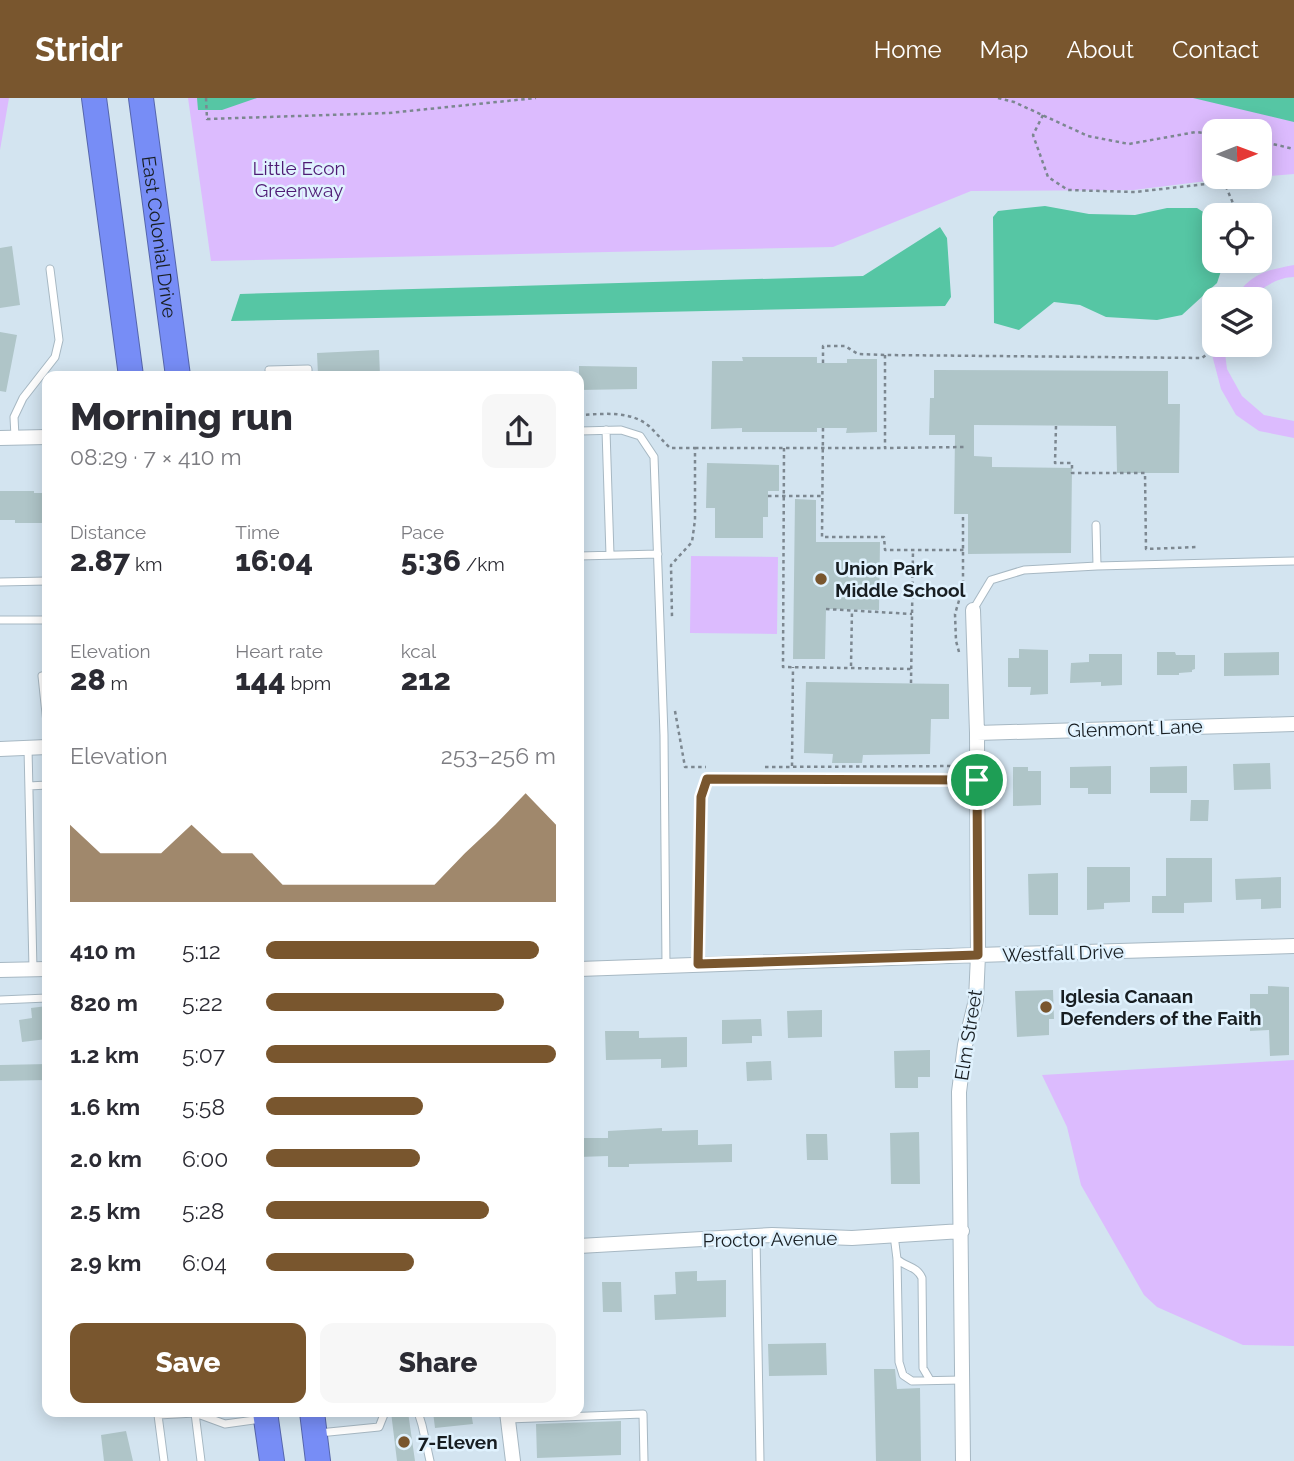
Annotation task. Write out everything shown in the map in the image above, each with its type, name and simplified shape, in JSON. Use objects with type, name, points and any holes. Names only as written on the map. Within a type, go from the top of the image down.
[{"type":"highway","points":[[94,98],[130,371]]},
{"type":"highway","name":"East Colonial Drive","points":[[141,98],[176,371]]},
{"type":"highway","points":[[266,1417],[272,1461]]},
{"type":"highway","points":[[313,1423],[318,1461]]},
{"type":"street","points":[[0,438],[42,437]]},
{"type":"street","name":"Elm Street","points":[[963,1461],[960,1092],[965,1045],[976,1000],[978,955],[974,610]]},
{"type":"street","name":"Glenmont Lane","points":[[977,733],[1294,724]]},
{"type":"street","points":[[0,749],[42,747]]},
{"type":"street","name":"Westfall Drive","points":[[584,969],[1294,946]]},
{"type":"street","points":[[0,970],[40,969]]},
{"type":"street","name":"Proctor Avenue","points":[[584,1246],[756,1236],[852,1238],[962,1231]]},
{"type":"street","points":[[507,1417],[513,1461]]},
{"type":"lane","points":[[44,371],[55,357],[59,340],[50,269]]},
{"type":"lane","points":[[269,371],[308,371]]},
{"type":"lane","points":[[15,437],[14,417],[23,398],[42,374]]},
{"type":"lane","points":[[606,430],[610,555]]},
{"type":"lane","points":[[584,431],[621,430],[640,436],[653,457],[665,779],[666,965]]},
{"type":"lane","points":[[1097,525],[1097,566]]},
{"type":"lane","points":[[584,556],[658,554]]},
{"type":"lane","points":[[974,610],[991,580],[1024,570],[1294,561]]},
{"type":"lane","points":[[0,582],[42,581]]},
{"type":"lane","points":[[0,620],[42,620]]},
{"type":"lane","points":[[29,748],[40,969]]},
{"type":"lane","points":[[698,964],[701,797],[707,779],[977,780]]},
{"type":"lane","points":[[29,786],[42,785]]},
{"type":"lane","points":[[0,1000],[42,998]]},
{"type":"lane","points":[[756,1236],[760,1461]]},
{"type":"lane","points":[[894,1236],[899,1362],[903,1375],[912,1381],[962,1381]]},
{"type":"lane","points":[[897,1259],[919,1272],[922,1278],[923,1368],[930,1380]]},
{"type":"lane","points":[[584,1416],[643,1414],[644,1461]]},
{"type":"lane","points":[[158,1417],[164,1461]]},
{"type":"lane","points":[[196,1417],[201,1461]]},
{"type":"lane","points":[[206,1417],[225,1424],[257,1417]]},
{"type":"lane","points":[[313,1423],[379,1427],[383,1417]]},
{"type":"lane","points":[[420,1417],[430,1461]]},
{"type":"lane","points":[[522,1417],[563,1417]]},
{"type":"path","points":[[206,98],[206,119],[389,113],[536,98]]},
{"type":"path","points":[[998,98],[1012,101],[1088,136],[1129,144],[1202,133]]},
{"type":"path","points":[[1042,115],[1033,135],[1048,177],[1069,190],[1135,192],[1224,182],[1233,203]]},
{"type":"path","points":[[1272,144],[1294,149]]},
{"type":"path","points":[[823,363],[823,346],[845,346],[858,354],[885,355],[1203,357]]},
{"type":"path","points":[[885,355],[885,448]]},
{"type":"path","points":[[584,415],[616,414],[634,417],[650,427],[670,448],[965,447]]},
{"type":"path","points":[[1056,426],[1055,463],[1072,463],[1072,473],[1145,473],[1146,549],[1198,547]]},
{"type":"path","points":[[823,428],[822,537],[884,537],[885,550],[964,550]]},
{"type":"path","points":[[672,617],[671,565],[692,542],[695,520],[695,448]]},
{"type":"path","points":[[783,448],[783,667],[912,669]]},
{"type":"path","points":[[768,496],[822,496]]},
{"type":"path","points":[[960,656],[956,641],[955,614],[963,587],[963,514]]},
{"type":"path","points":[[911,683],[913,550]]},
{"type":"path","points":[[825,609],[912,614]]},
{"type":"path","points":[[851,668],[852,610]]},
{"type":"path","points":[[792,767],[793,667]]},
{"type":"path","points":[[675,706],[685,767],[712,767]]},
{"type":"path","points":[[765,767],[963,766],[962,752]]},
{"type":"green space","points":[[0,98],[9,98],[0,150]]},
{"type":"green space","name":"Little Econ Greenway","points":[[188,98],[1294,98],[1294,174],[1272,176],[1272,119],[1202,119],[1202,182],[1134,190],[971,191],[833,247],[211,261]]},
{"type":"green space","points":[[1294,265],[1294,277],[1265,287],[1244,287],[1259,274],[1272,273],[1274,269]]},
{"type":"green space","points":[[1213,357],[1226,357],[1227,369],[1242,396],[1264,415],[1294,421],[1294,438],[1259,431],[1236,415],[1221,389]]},
{"type":"green space","points":[[691,556],[778,557],[777,634],[690,633]]},
{"type":"green space","points":[[1294,1060],[1294,1346],[1243,1345],[1157,1307],[1144,1295],[1081,1185],[1067,1127],[1042,1075]]},
{"type":"shaded area","points":[[197,98],[257,98],[222,110],[198,110]]},
{"type":"shaded area","points":[[1193,98],[1294,98],[1294,122]]},
{"type":"shaded area","points":[[1045,206],[1089,214],[1135,215],[1167,208],[1197,208],[1202,211],[1202,273],[1220,273],[1217,283],[1213,287],[1202,287],[1202,297],[1182,315],[1157,320],[1106,317],[1080,305],[1054,302],[1019,330],[994,323],[993,217],[998,211]]},
{"type":"shaded area","points":[[940,227],[947,238],[951,297],[945,306],[231,321],[240,294],[863,276]]},
{"type":"building","points":[[12,246],[20,305],[0,308],[0,248]]},
{"type":"building","points":[[0,332],[17,335],[6,392],[0,391]]},
{"type":"building","points":[[379,350],[380,371],[318,371],[317,353]]},
{"type":"building","points":[[742,357],[817,357],[817,363],[877,359],[877,432],[846,433],[847,428],[817,428],[817,432],[742,432],[742,428],[711,429],[712,361],[743,361]]},
{"type":"building","points":[[579,366],[637,367],[637,389],[584,390],[584,371],[579,371]]},
{"type":"building","points":[[934,370],[1168,371],[1168,404],[1180,404],[1179,473],[1117,473],[1116,426],[974,425],[974,456],[992,457],[992,467],[1072,468],[1071,553],[968,554],[968,514],[954,514],[955,435],[929,435],[930,398],[934,398]]},
{"type":"building","points":[[707,463],[779,465],[779,491],[768,491],[768,517],[763,517],[763,538],[715,538],[715,508],[706,508]]},
{"type":"building","points":[[0,491],[42,493],[42,523],[0,520]]},
{"type":"building","points":[[795,499],[816,500],[816,542],[880,542],[879,610],[826,609],[825,659],[793,659]]},
{"type":"building","points":[[1019,649],[1048,650],[1048,694],[1030,695],[1031,687],[1008,687],[1008,658],[1019,658]]},
{"type":"building","points":[[1157,652],[1195,655],[1195,669],[1179,675],[1157,675]]},
{"type":"building","points":[[1279,652],[1279,675],[1224,676],[1224,653]]},
{"type":"building","points":[[1089,654],[1122,654],[1122,685],[1101,686],[1101,682],[1070,683],[1071,663],[1089,662]]},
{"type":"building","points":[[806,682],[949,684],[949,719],[931,719],[930,754],[863,755],[862,763],[832,763],[833,754],[804,753]]},
{"type":"building","points":[[1270,763],[1271,789],[1234,790],[1233,764]]},
{"type":"building","points":[[1111,766],[1111,794],[1088,794],[1088,788],[1070,788],[1070,767]]},
{"type":"building","points":[[1187,766],[1187,793],[1150,793],[1150,767]]},
{"type":"building","points":[[1013,767],[1028,767],[1028,771],[1041,771],[1041,805],[1013,806]]},
{"type":"building","points":[[1191,800],[1209,800],[1208,821],[1190,821]]},
{"type":"building","points":[[1166,858],[1212,858],[1212,902],[1184,903],[1184,913],[1152,913],[1152,896],[1166,896]]},
{"type":"building","points":[[1087,867],[1130,867],[1130,902],[1104,903],[1104,909],[1087,910]]},
{"type":"building","points":[[1058,873],[1058,915],[1029,915],[1028,874]]},
{"type":"building","points":[[1281,877],[1281,908],[1261,909],[1261,899],[1236,900],[1235,879]]},
{"type":"building","points":[[1268,986],[1289,987],[1289,1055],[1270,1056],[1269,1030],[1250,1031],[1250,994],[1268,994]]},
{"type":"building","points":[[1053,990],[1054,1019],[1049,1019],[1049,1035],[1017,1037],[1015,991]]},
{"type":"building","points":[[42,1007],[42,1040],[22,1042],[19,1020],[32,1018],[31,1008]]},
{"type":"building","points":[[822,1010],[822,1037],[788,1038],[787,1011]]},
{"type":"building","points":[[761,1019],[762,1036],[752,1036],[752,1043],[722,1044],[722,1020]]},
{"type":"building","points":[[605,1031],[639,1031],[639,1038],[687,1037],[687,1067],[661,1068],[661,1059],[606,1060]]},
{"type":"building","points":[[930,1050],[930,1077],[918,1077],[918,1088],[895,1088],[894,1051]]},
{"type":"building","points":[[771,1061],[772,1080],[747,1081],[746,1062]]},
{"type":"building","points":[[42,1064],[42,1080],[0,1081],[0,1065]]},
{"type":"building","points":[[662,1128],[662,1131],[698,1130],[698,1145],[732,1144],[732,1162],[629,1164],[629,1167],[608,1167],[608,1156],[584,1157],[584,1138],[608,1138],[608,1131]]},
{"type":"building","points":[[919,1132],[920,1184],[891,1184],[890,1133]]},
{"type":"building","points":[[806,1134],[827,1134],[828,1160],[807,1160]]},
{"type":"building","points":[[697,1271],[697,1281],[726,1280],[726,1317],[655,1320],[654,1295],[676,1294],[675,1272]]},
{"type":"building","points":[[602,1282],[621,1282],[622,1312],[603,1312]]},
{"type":"building","points":[[826,1343],[827,1375],[769,1376],[768,1344]]},
{"type":"building","points":[[874,1369],[895,1369],[897,1389],[920,1388],[921,1461],[876,1461]]},
{"type":"building","points":[[392,1417],[409,1417],[415,1461],[397,1461]]},
{"type":"building","points":[[434,1417],[472,1417],[473,1424],[435,1428]]},
{"type":"building","points":[[621,1421],[621,1455],[537,1458],[536,1424]]},
{"type":"building","points":[[126,1431],[133,1461],[104,1461],[101,1435]]},
{"type":"place","name":"Union Park Middle School","points":[[821,579]]},
{"type":"place","name":"Iglesia Canaan Defenders of the Faith","points":[[1046,1007]]},
{"type":"place","name":"7-Eleven","points":[[404,1442]]},
{"type":"route","points":[[707,779],[977,780],[978,955],[698,964],[701,797],[707,779]]}]
